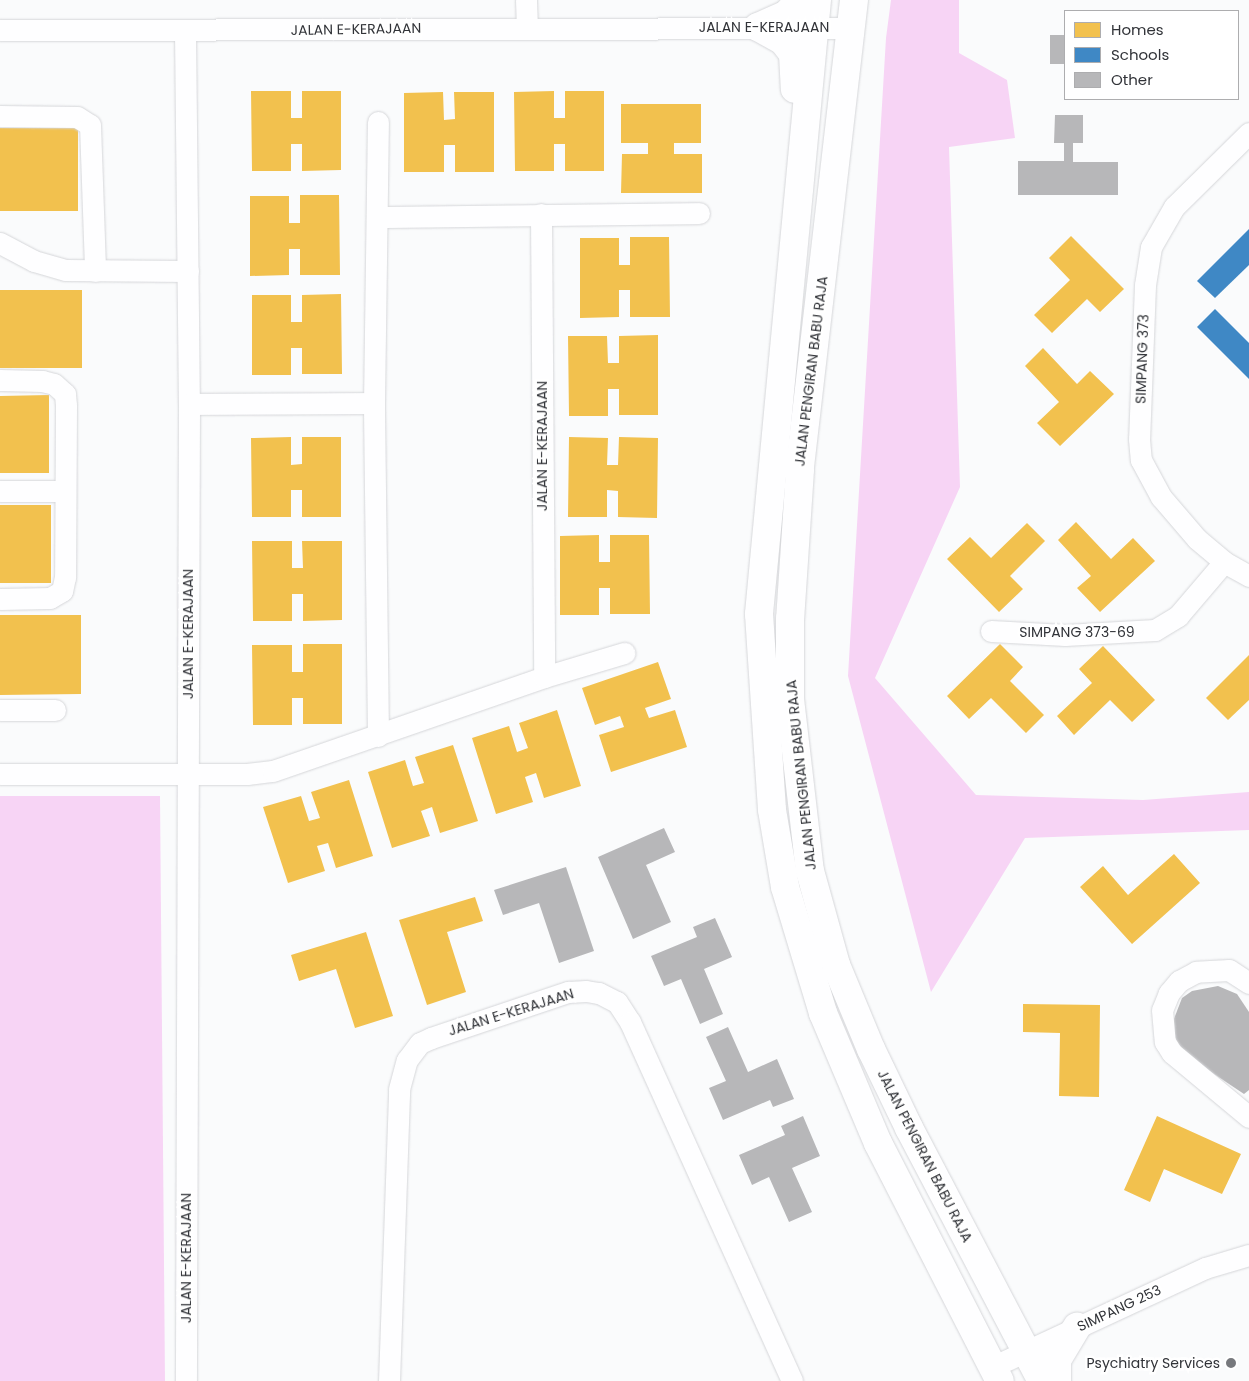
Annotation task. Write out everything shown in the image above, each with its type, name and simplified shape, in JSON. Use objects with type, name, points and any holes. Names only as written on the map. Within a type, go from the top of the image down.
[{"type":"main road","points":[[758,27],[787,14],[799,0]]},
{"type":"main road","name":"JALAN PENGIRAN BABU RAJA","points":[[818,0],[794,222],[759,614],[763,707],[777,839],[799,938],[823,1013],[878,1143],[996,1374]]},
{"type":"main road","name":"JALAN PENGIRAN BABU RAJA","points":[[854,0],[800,470],[790,619],[790,699],[804,825],[815,896],[836,965],[909,1128],[1042,1381]]},
{"type":"main road","points":[[758,27],[783,41],[796,61],[789,167],[794,222]]},
{"type":"main road","points":[[1057,1381],[1057,1360],[1077,1327]]},
{"type":"street","points":[[526,0],[527,27]]},
{"type":"street","name":"JALAN E-KERAJAAN","points":[[0,30],[185,31],[527,27],[852,28]]},
{"type":"street","name":"JALAN E-KERAJAAN","points":[[185,31],[188,271],[186,1381]]},
{"type":"street","points":[[0,116],[77,117],[90,125],[95,271]]},
{"type":"street","points":[[378,122],[374,403],[378,736]]},
{"type":"street","name":"SIMPANG 373","points":[[1249,133],[1170,213],[1151,247],[1145,285],[1139,440],[1141,460],[1161,497],[1197,540],[1224,562],[1249,576]]},
{"type":"street","points":[[377,217],[700,213]]},
{"type":"street","name":"JALAN E-KERAJAAN","points":[[541,214],[544,677]]},
{"type":"street","points":[[0,242],[48,266],[95,271],[188,271]]},
{"type":"street","points":[[0,380],[42,380],[54,384],[65,394],[65,577],[62,591],[50,598],[0,599]]},
{"type":"street","points":[[188,404],[374,403]]},
{"type":"street","points":[[0,491],[65,491]]},
{"type":"street","name":"SIMPANG 373-69","points":[[991,631],[1065,635],[1155,630],[1178,616],[1224,562]]},
{"type":"street","points":[[0,774],[188,774],[273,771],[544,677],[624,653]]},
{"type":"street","points":[[0,710],[55,710]]},
{"type":"street","points":[[1249,983],[1229,970],[1196,972],[1174,987],[1162,1010],[1165,1042],[1172,1054],[1249,1116]]},
{"type":"street","name":"JALAN E-KERAJAAN","points":[[389,1381],[400,1089],[407,1060],[420,1043],[431,1038],[568,992],[586,991],[609,996],[624,1009],[792,1381]]},
{"type":"street","name":"SIMPANG 253","points":[[996,1374],[1025,1350],[1205,1268],[1249,1255]]},
{"type":"shaded area","points":[[891,0],[959,0],[959,53],[1007,80],[1015,138],[949,147],[960,487],[875,678],[976,795],[1143,800],[1249,792],[1249,830],[1025,838],[931,992],[848,676],[886,38]]},
{"type":"shaded area","points":[[0,796],[160,796],[165,1381],[0,1381]]},
{"type":"building: Homes","points":[[251,91],[291,91],[291,118],[302,118],[302,91],[341,91],[341,170],[302,171],[302,144],[291,144],[291,171],[252,171]]},
{"type":"building: Homes","points":[[554,91],[554,118],[565,118],[565,91],[604,91],[604,171],[565,171],[565,144],[554,144],[554,171],[515,171],[514,92]]},
{"type":"building: Homes","points":[[443,92],[444,120],[455,119],[454,92],[494,92],[494,172],[455,172],[455,145],[444,145],[444,172],[404,172],[404,93]]},
{"type":"building: Homes","points":[[621,104],[701,104],[701,143],[674,143],[674,154],[702,154],[702,193],[621,193],[622,154],[648,154],[648,143],[621,143]]},
{"type":"building: Homes","points":[[0,128],[78,128],[78,211],[0,211]]},
{"type":"building: Homes","points":[[300,195],[339,195],[340,275],[300,275],[300,249],[289,249],[289,275],[250,276],[250,196],[289,196],[289,223],[300,223]]},
{"type":"building: Homes","points":[[1071,236],[1124,289],[1100,312],[1087,299],[1052,333],[1034,315],[1070,280],[1049,258]]},
{"type":"building: Homes","points":[[630,237],[669,237],[670,317],[630,317],[630,290],[619,290],[619,317],[580,318],[580,238],[619,238],[619,265],[630,265]]},
{"type":"building: Homes","points":[[0,290],[82,290],[82,368],[0,368]]},
{"type":"building: Homes","points":[[341,294],[342,374],[302,374],[302,348],[291,348],[291,375],[252,375],[252,295],[291,295],[291,322],[302,322],[302,295]]},
{"type":"building: Homes","points":[[658,335],[658,415],[619,415],[619,389],[608,389],[608,416],[569,416],[568,336],[607,336],[608,363],[619,363],[619,336]]},
{"type":"building: Homes","points":[[1043,348],[1077,384],[1090,371],[1114,394],[1060,446],[1037,423],[1059,402],[1025,366]]},
{"type":"building: Homes","points":[[49,395],[49,473],[0,473],[0,396]]},
{"type":"building: Homes","points":[[291,437],[291,465],[302,464],[302,437],[341,437],[341,517],[302,517],[302,490],[291,490],[291,517],[252,517],[251,438]]},
{"type":"building: Homes","points":[[569,437],[608,438],[607,465],[618,465],[619,437],[658,438],[657,518],[618,517],[618,491],[607,490],[607,517],[568,517]]},
{"type":"building: Homes","points":[[0,505],[51,505],[51,583],[0,583]]},
{"type":"building: Homes","points":[[1076,522],[1111,559],[1133,538],[1155,561],[1100,612],[1077,588],[1091,576],[1058,540]]},
{"type":"building: Homes","points":[[1027,523],[1045,541],[1010,576],[1023,589],[999,612],[947,559],[970,537],[991,558]]},
{"type":"building: Homes","points":[[599,535],[599,562],[610,562],[610,535],[649,535],[650,614],[610,614],[610,588],[599,588],[599,615],[560,615],[560,536]]},
{"type":"building: Homes","points":[[252,541],[292,541],[292,568],[303,568],[302,541],[342,541],[342,620],[303,621],[303,594],[292,594],[292,621],[253,621]]},
{"type":"building: Homes","points":[[0,615],[81,615],[81,694],[0,695]]},
{"type":"building: Homes","points":[[303,644],[342,644],[342,724],[303,724],[303,698],[292,698],[292,725],[253,725],[252,645],[292,645],[292,672],[303,672]]},
{"type":"building: Homes","points":[[1000,644],[1023,667],[1010,681],[1044,715],[1026,733],[991,698],[969,719],[947,696]]},
{"type":"building: Homes","points":[[1103,646],[1155,700],[1132,722],[1110,700],[1074,735],[1057,716],[1092,683],[1079,669]]},
{"type":"building: Homes","points":[[1249,655],[1249,700],[1228,720],[1206,698]]},
{"type":"building: Homes","points":[[658,662],[671,699],[645,708],[649,718],[675,710],[687,747],[611,772],[599,735],[624,727],[620,716],[595,725],[582,688]]},
{"type":"building: Homes","points":[[557,710],[581,786],[544,798],[536,773],[525,777],[533,802],[496,814],[472,738],[509,726],[517,752],[528,748],[519,723]]},
{"type":"building: Homes","points":[[453,745],[478,821],[440,833],[432,807],[421,811],[430,836],[392,848],[368,772],[405,760],[413,786],[424,783],[415,757]]},
{"type":"building: Homes","points":[[349,780],[373,856],[336,868],[328,843],[317,846],[325,871],[288,883],[263,807],[301,796],[309,821],[320,818],[311,792]]},
{"type":"building: Homes","points":[[1174,854],[1200,883],[1132,944],[1080,887],[1103,866],[1128,895]]},
{"type":"building: Homes","points":[[475,897],[483,921],[447,932],[466,992],[427,1005],[399,920]]},
{"type":"building: Homes","points":[[366,932],[393,1016],[355,1028],[336,969],[299,981],[291,955]]},
{"type":"building: Homes","points":[[1023,1004],[1100,1005],[1099,1097],[1059,1096],[1060,1033],[1023,1032]]},
{"type":"building: Homes","points":[[1157,1116],[1241,1154],[1222,1194],[1164,1169],[1150,1202],[1124,1190]]},
{"type":"building: Schools","points":[[1249,229],[1249,265],[1215,298],[1197,281]]},
{"type":"building: Schools","points":[[1215,309],[1249,343],[1249,379],[1197,327]]},
{"type":"building: Other","points":[[1050,35],[1064,35],[1064,64],[1050,64]]},
{"type":"building: Other","points":[[1055,115],[1083,115],[1083,143],[1073,143],[1073,162],[1118,162],[1118,195],[1018,195],[1018,161],[1064,161],[1064,143],[1054,143]]},
{"type":"building: Other","points":[[664,828],[675,852],[646,865],[671,922],[633,939],[598,857]]},
{"type":"building: Other","points":[[566,867],[594,951],[559,963],[539,903],[503,915],[494,890]]},
{"type":"building: Other","points":[[715,918],[732,957],[704,969],[723,1014],[700,1024],[681,979],[664,986],[651,956],[697,937],[693,927]]},
{"type":"building: Other","points":[[1218,986],[1237,994],[1249,1012],[1249,1090],[1244,1094],[1178,1050],[1172,1024],[1182,998],[1192,991]]},
{"type":"building: Other","points":[[728,1027],[748,1072],[777,1059],[794,1099],[773,1107],[770,1100],[723,1120],[709,1088],[726,1081],[706,1037]]},
{"type":"building: Other","points":[[803,1116],[820,1156],[792,1168],[812,1212],[789,1222],[769,1177],[752,1185],[739,1155],[785,1135],[781,1126]]},
{"type":"place","name":"Psychiatry Services","points":[[1231,1363]]}]
